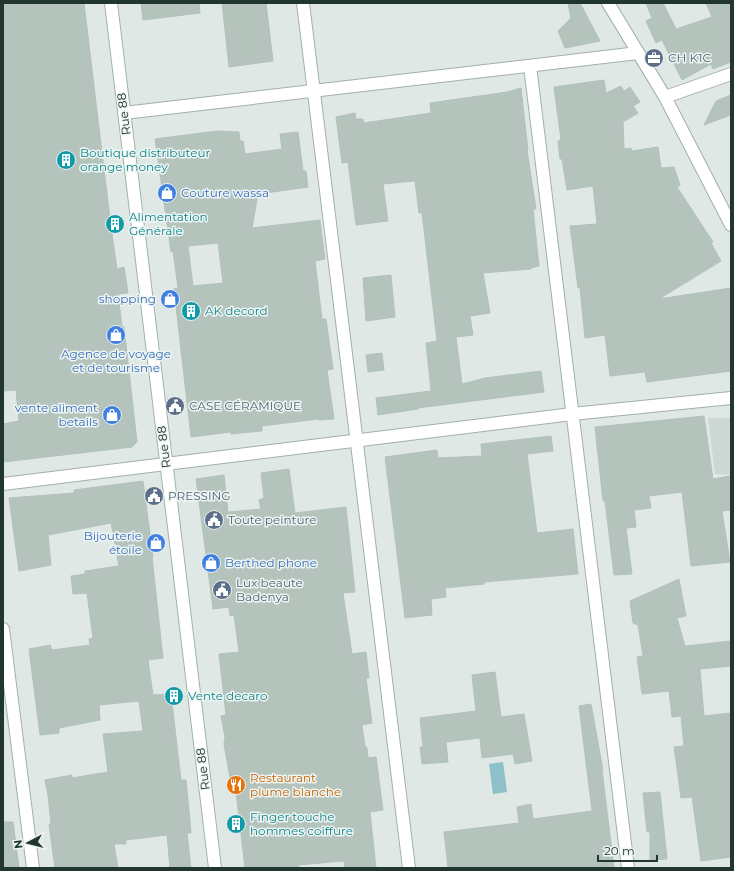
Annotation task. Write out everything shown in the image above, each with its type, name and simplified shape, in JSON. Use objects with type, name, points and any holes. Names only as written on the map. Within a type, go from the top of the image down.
[{"type":"street","name":"Rue 88","points":[[111,3],[215,868]]},
{"type":"street","points":[[303,3],[409,868]]},
{"type":"street","points":[[608,3],[665,97],[731,225]]},
{"type":"street","points":[[124,113],[638,53]]},
{"type":"street","points":[[530,66],[628,868]]},
{"type":"street","points":[[665,97],[731,74]]},
{"type":"street","points":[[3,484],[572,414],[731,398]]},
{"type":"street","points":[[3,629],[32,868]]},
{"type":"shaded area","points":[[708,418],[731,418],[731,475],[715,474]]},
{"type":"water","points":[[503,762],[507,792],[493,794],[489,764]]},
{"type":"building","points":[[3,3],[84,3],[117,269],[124,267],[128,293],[118,294],[122,327],[124,327],[137,442],[132,447],[3,462],[3,424],[19,421],[16,390],[3,391]]},
{"type":"building","points":[[141,3],[199,3],[200,13],[143,20]]},
{"type":"building","points":[[222,3],[266,3],[273,61],[229,67]]},
{"type":"building","points":[[568,3],[580,3],[600,41],[565,48],[558,31],[571,18]]},
{"type":"building","points":[[646,3],[663,3],[676,29],[712,17],[706,3],[731,3],[731,62],[713,69],[711,64],[682,80],[662,40],[656,43],[646,21],[652,18]]},
{"type":"building","points":[[604,80],[606,93],[621,86],[624,91],[630,87],[640,102],[633,106],[638,113],[623,122],[624,149],[631,148],[632,151],[658,147],[661,168],[674,167],[680,185],[677,187],[713,242],[711,243],[721,261],[659,299],[731,288],[731,371],[647,382],[645,372],[610,376],[605,335],[585,338],[580,288],[578,288],[570,226],[597,224],[593,186],[567,190],[562,159],[560,159],[558,141],[561,140],[554,87]]},
{"type":"building","points":[[521,88],[527,150],[536,209],[533,209],[539,266],[531,269],[483,273],[490,313],[470,316],[473,335],[456,337],[462,384],[485,378],[541,371],[544,392],[418,408],[378,415],[376,398],[431,391],[426,343],[437,341],[422,213],[419,213],[415,181],[383,184],[388,221],[356,225],[348,162],[342,163],[336,117],[355,113],[356,119],[363,119],[364,123],[431,113],[430,103],[507,92]]},
{"type":"building","points":[[731,95],[731,115],[704,125],[716,101]]},
{"type":"building","points":[[217,131],[239,132],[240,141],[243,141],[245,154],[282,149],[280,134],[298,132],[303,171],[306,171],[308,187],[258,194],[252,228],[320,220],[325,259],[315,261],[322,319],[326,319],[333,369],[327,370],[334,419],[318,419],[262,426],[262,431],[231,434],[231,432],[191,437],[174,289],[178,288],[173,251],[171,252],[155,139]],"holes":[[[218,243],[223,283],[193,286],[188,246]]]},
{"type":"building","points":[[391,275],[395,317],[366,321],[363,278]]},
{"type":"building","points":[[382,353],[384,370],[368,372],[366,355]]},
{"type":"building","points":[[704,416],[713,479],[731,476],[731,510],[722,511],[730,562],[691,566],[682,492],[649,496],[651,508],[634,510],[636,527],[626,528],[632,574],[614,575],[605,501],[603,501],[595,427]]},
{"type":"building","points":[[551,436],[553,451],[527,454],[537,533],[573,529],[578,574],[484,582],[484,584],[445,588],[446,597],[431,599],[432,615],[405,618],[385,457],[437,450],[438,458],[482,456],[481,444]]},
{"type":"building","points":[[289,469],[295,513],[346,507],[355,592],[343,593],[352,654],[366,652],[369,678],[366,678],[372,723],[362,725],[368,758],[376,757],[383,810],[370,812],[376,868],[345,868],[344,861],[298,865],[300,868],[245,868],[235,784],[231,784],[224,744],[225,737],[221,716],[226,715],[219,654],[239,652],[234,615],[230,616],[229,607],[213,609],[196,479],[224,475],[228,512],[261,509],[259,500],[264,498],[261,473]]},
{"type":"building","points":[[143,481],[153,557],[163,658],[148,660],[153,695],[171,694],[181,780],[186,780],[191,833],[187,833],[191,868],[170,868],[167,835],[126,840],[126,844],[114,844],[118,868],[55,868],[49,824],[51,824],[48,795],[45,780],[72,775],[72,778],[108,772],[103,734],[143,731],[139,701],[99,705],[100,720],[59,728],[59,733],[40,735],[29,649],[50,645],[52,650],[90,645],[89,639],[93,638],[87,593],[73,594],[71,576],[85,574],[85,571],[119,566],[111,523],[48,535],[51,565],[19,571],[9,498],[74,493],[74,490]]},
{"type":"building","points":[[679,579],[686,616],[677,618],[685,646],[731,641],[731,666],[700,669],[704,716],[731,713],[731,857],[701,861],[692,797],[681,798],[674,747],[684,746],[681,716],[672,717],[669,691],[642,694],[637,657],[643,656],[638,625],[633,623],[630,601]]},
{"type":"building","points":[[495,672],[501,717],[524,714],[532,761],[515,764],[513,754],[482,758],[480,738],[446,742],[448,762],[422,764],[420,747],[423,747],[420,718],[476,711],[472,675]]},
{"type":"building","points":[[591,704],[603,770],[614,868],[448,867],[444,832],[519,823],[517,807],[531,804],[533,819],[592,811],[579,706]]},
{"type":"building","points":[[660,792],[667,859],[650,860],[650,832],[647,832],[643,793]]},
{"type":"building","points":[[3,822],[13,822],[19,868],[3,868]]},
{"type":"place","name":"CH K1C","points":[[654,58]]},
{"type":"place","name":"Boutique distributeur orange money","points":[[66,160]]},
{"type":"place","name":"Couture wassa","points":[[167,193]]},
{"type":"place","name":"Alimentation Générale","points":[[115,224]]},
{"type":"place","name":"shopping","points":[[170,299]]},
{"type":"place","name":"AK decord","points":[[191,311]]},
{"type":"place","name":"Agence de voyage et de tourisme","points":[[116,335]]},
{"type":"place","name":"CASE CÉRAMIQUE","points":[[175,406]]},
{"type":"place","name":"vente aliment betails","points":[[112,415]]},
{"type":"place","name":"PRESSING","points":[[154,496]]},
{"type":"place","name":"Toute peinture","points":[[214,520]]},
{"type":"place","name":"Bijouterie étoile","points":[[156,543]]},
{"type":"place","name":"Berthed phone","points":[[211,563]]},
{"type":"place","name":"Lux beaute Badenya","points":[[222,590]]},
{"type":"place","name":"Vente decaro","points":[[174,696]]},
{"type":"place","name":"Restaurant plume blanche","points":[[236,785]]},
{"type":"place","name":"Finger touche hommes coiffure","points":[[236,824]]}]
